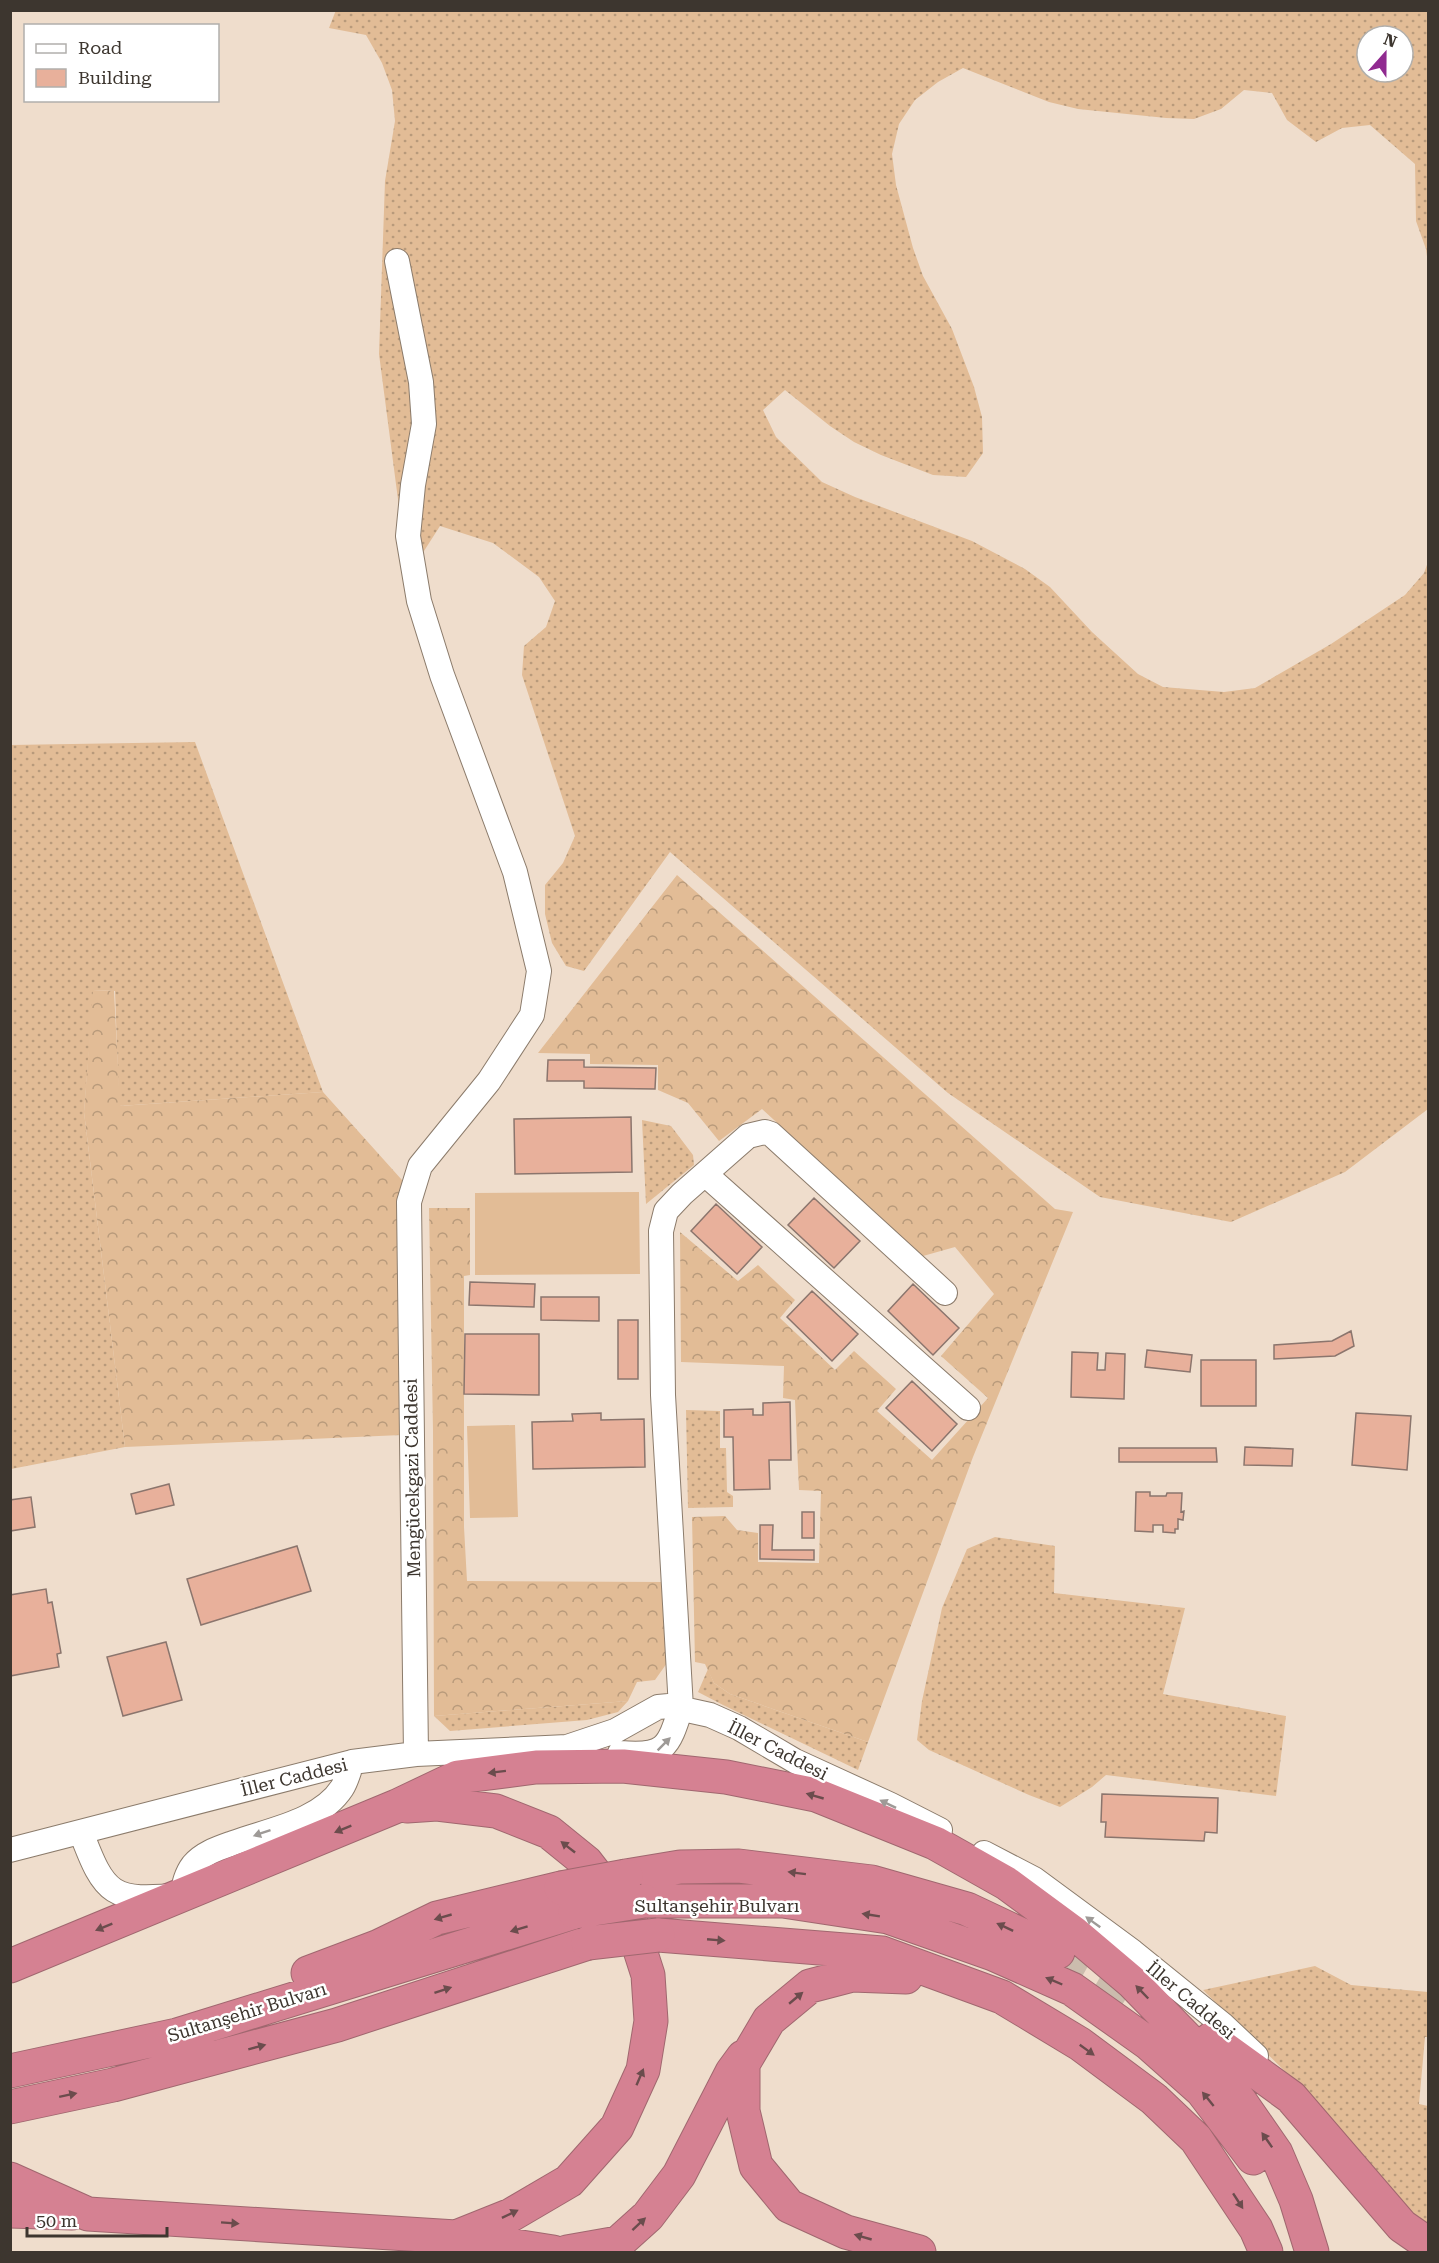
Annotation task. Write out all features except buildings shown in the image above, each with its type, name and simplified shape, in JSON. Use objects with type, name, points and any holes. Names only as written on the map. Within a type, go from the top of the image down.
[{"type":"highway","points":[[10,1966],[397,1806],[458,1777],[536,1767],[622,1766],[726,1777],[816,1795],[935,1843],[1006,1883],[1074,1933],[1133,1983],[1195,2047],[1240,2101],[1276,2152],[1296,2200],[1310,2253]]},
{"type":"highway","points":[[397,1806],[436,1804],[496,1811],[549,1832],[586,1862],[630,1918],[648,1975],[651,2021],[643,2070],[617,2127],[569,2181],[511,2215],[456,2237]]},
{"type":"highway","points":[[10,2071],[100,2050],[225,2006],[377,1947],[437,1918],[568,1900],[635,1888],[680,1867],[739,1866],[872,1882],[967,1909],[1058,1952]]},
{"type":"highway","name":"Sultanşehir Bulvarı","points":[[635,1888],[783,1901],[888,1917],[993,1954],[1072,1989],[1148,2043],[1202,2091],[1250,2152],[1310,2253]]},
{"type":"highway","name":"Sultanşehir Bulvarı","points":[[10,2107],[113,2085],[336,2025],[588,1943],[658,1935],[882,1953],[1002,1997],[1080,2044],[1154,2099],[1196,2139],[1256,2229],[1266,2253]]},
{"type":"highway","points":[[567,2253],[618,2243],[648,2216],[679,2175],[732,2072],[769,2020],[810,1986],[852,1975],[899,1975],[929,1982],[1034,2016]]},
{"type":"highway","points":[[762,2031],[744,2064],[743,2111],[756,2166],[789,2205],[846,2232],[919,2253]]},
{"type":"highway","points":[[1211,2039],[1291,2097],[1340,2157],[1415,2235]]},
{"type":"highway","points":[[10,2179],[88,2214]]},
{"type":"highway","points":[[10,2211],[456,2237],[552,2253]]},
{"type":"street","name":"Mengücekgazi Caddesi","points":[[397,261],[421,382],[424,424],[413,485],[408,536],[419,601],[442,675],[515,872],[539,971],[532,1015],[489,1081],[420,1166],[409,1202],[416,1754]]},
{"type":"street","points":[[567,1747],[630,1754],[649,1754],[661,1750],[670,1739],[681,1708],[663,1395],[661,1231],[666,1210],[748,1136],[765,1132],[771,1134],[945,1293]]},
{"type":"street","points":[[705,1174],[968,1408]]},
{"type":"street","name":"İller Caddesi","points":[[10,1850],[352,1762],[416,1754],[567,1747],[615,1731],[658,1707],[681,1708],[710,1716],[739,1728],[795,1761],[891,1805],[1034,1879],[1133,1952],[1222,2024],[1306,2102],[1379,2187],[1415,2235]]},
{"type":"street","points":[[81,1832],[93,1864],[103,1882],[111,1890],[122,1894],[154,1898],[182,1895],[185,1880],[193,1866],[202,1858],[217,1849],[312,1814],[337,1794],[347,1779],[352,1762]]},
{"type":"green space","points":[[336,10],[1428,11],[1428,264],[1426,249],[1416,221],[1415,164],[1370,125],[1342,128],[1316,142],[1287,120],[1272,93],[1244,90],[1221,109],[1194,119],[1078,109],[1049,102],[963,68],[938,82],[915,100],[899,124],[892,154],[896,185],[913,248],[923,276],[952,329],[974,387],[982,417],[983,453],[966,477],[933,475],[854,442],[785,390],[763,410],[776,437],[822,482],[855,497],[972,541],[1025,569],[1050,587],[1092,632],[1138,674],[1163,687],[1224,692],[1255,688],[1331,644],[1405,595],[1424,573],[1428,562],[1428,1109],[1345,1172],[1231,1222],[1100,1197],[948,1093],[670,852],[584,971],[566,966],[552,943],[545,914],[545,885],[563,863],[575,836],[522,675],[524,646],[546,627],[555,601],[539,577],[493,543],[440,526],[408,576],[379,354],[385,181],[395,121],[392,90],[382,63],[366,35],[329,28]]},
{"type":"green space","points":[[195,742],[323,1092],[119,1106],[115,991],[94,990],[84,1112],[125,1447],[11,1469],[10,745]]},
{"type":"green space","points":[[677,875],[1055,1209],[1073,1212],[973,1457],[868,1742],[730,1694],[714,1683],[705,1664],[695,1662],[692,1517],[725,1516],[737,1530],[758,1533],[758,1562],[819,1563],[821,1491],[799,1490],[795,1400],[783,1398],[784,1366],[681,1362],[680,1232],[738,1281],[758,1265],[795,1300],[780,1318],[835,1370],[854,1351],[896,1389],[877,1411],[932,1460],[988,1398],[941,1356],[994,1294],[955,1247],[923,1256],[762,1109],[719,1141],[688,1103],[658,1090],[658,1065],[590,1064],[590,1054],[538,1053]]},
{"type":"green space","points":[[93,990],[114,991],[120,1106],[323,1092],[419,1199],[424,1434],[125,1447],[84,1112]]},
{"type":"green space","points":[[642,1120],[671,1126],[693,1155],[694,1165],[646,1204]]},
{"type":"green space","points":[[639,1192],[640,1274],[475,1275],[475,1193]]},
{"type":"green space","points":[[429,1208],[470,1208],[470,1275],[464,1276],[464,1527],[467,1581],[665,1582],[667,1663],[655,1680],[637,1682],[628,1701],[434,1716],[433,1430]]},
{"type":"green space","points":[[686,1410],[720,1411],[720,1448],[726,1448],[727,1492],[733,1496],[733,1507],[688,1508]]},
{"type":"green space","points":[[515,1425],[518,1517],[470,1518],[467,1426]]},
{"type":"green space","points":[[995,1537],[1055,1546],[1054,1593],[1185,1608],[1163,1694],[1286,1716],[1276,1796],[1106,1775],[1092,1787],[1060,1807],[929,1750],[917,1740],[922,1701],[942,1608],[967,1549]]},
{"type":"green space","points":[[708,1669],[714,1683],[730,1694],[868,1742],[858,1770],[698,1692]]},
{"type":"green space","points":[[628,1701],[618,1712],[587,1720],[450,1731],[434,1716]]},
{"type":"green space","points":[[1315,1966],[1351,1985],[1428,1992],[1428,2037],[1425,2037],[1419,2104],[1428,2106],[1428,2228],[1414,2217],[1324,2110],[1203,1990]]},
{"type":"tunnel","points":[[1058,1952],[1137,1997]]}]
